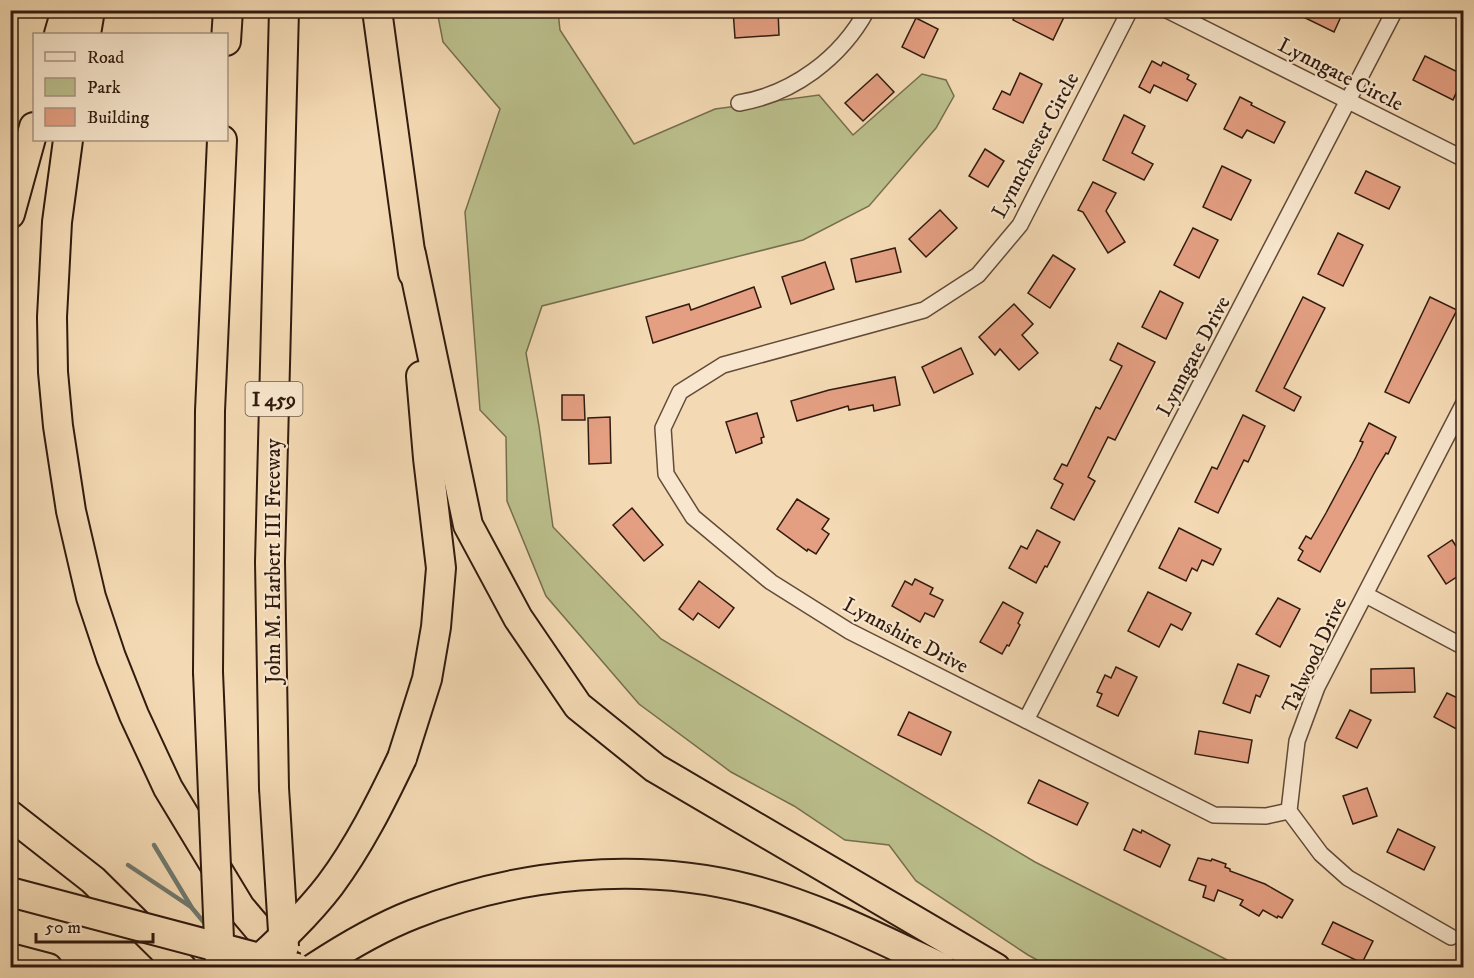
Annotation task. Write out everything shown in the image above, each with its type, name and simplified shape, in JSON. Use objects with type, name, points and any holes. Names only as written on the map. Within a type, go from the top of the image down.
[{"type":"highway","points":[[59,33],[66,10]]},
{"type":"highway","points":[[86,33],[90,10]]},
{"type":"highway","points":[[227,33],[228,10]]},
{"type":"highway","name":"John M. Harbert III Freeway","points":[[284,10],[270,562],[274,788],[285,968]]},
{"type":"highway","points":[[250,968],[287,933],[330,885],[383,798],[402,758],[427,679],[436,627],[441,568],[428,458],[411,254],[376,10]]},
{"type":"highway","points":[[10,214],[33,131]]},
{"type":"highway","points":[[68,141],[57,222],[52,317],[53,372],[58,426],[71,511],[91,597],[134,715],[168,788],[240,907],[291,968]]},
{"type":"highway","points":[[220,968],[208,672],[210,411],[222,141]]},
{"type":"highway","points":[[411,254],[468,525],[518,618],[578,706],[655,768],[996,968]]},
{"type":"highway","points":[[10,815],[93,880],[182,968]]},
{"type":"highway","points":[[314,968],[358,940],[447,901],[487,890],[566,877],[611,874],[708,881],[749,889],[816,910],[942,968]]},
{"type":"highway","points":[[10,892],[297,968]]},
{"type":"highway","points":[[10,958],[48,968]]},
{"type":"street","points":[[739,103],[781,91],[808,76],[836,53],[859,25],[867,10]]},
{"type":"street","name":"Lynnchester Circle","points":[[723,365],[924,310],[978,275],[1020,225],[1130,10]]},
{"type":"street","name":"Lynngate Circle","points":[[1167,10],[1464,159]]},
{"type":"street","name":"Lynngate Drive","points":[[1026,720],[1395,10]]},
{"type":"street","name":"Lynnshire Drive","points":[[723,365],[680,392],[663,428],[666,474],[693,517],[771,582],[849,631],[1214,815],[1266,816],[1289,811]]},
{"type":"street","name":"Talwood Drive","points":[[1289,811],[1297,741],[1317,687],[1464,403]]},
{"type":"street","points":[[1365,595],[1464,647]]},
{"type":"street","points":[[1289,811],[1321,854],[1348,878],[1451,937]]},
{"type":"green space","points":[[437,11],[558,11],[560,30],[634,144],[715,109],[819,95],[853,135],[922,74],[946,80],[954,96],[936,128],[869,206],[803,240],[542,306],[526,353],[553,527],[661,639],[1035,862],[1241,967],[1050,967],[916,881],[889,845],[845,840],[794,806],[731,772],[639,704],[546,596],[507,501],[506,437],[480,410],[465,212],[500,109],[443,42]]},
{"type":"building","points":[[733,10],[778,10],[779,35],[735,38]]},
{"type":"building","points":[[1017,10],[1050,10],[1064,17],[1053,40],[1013,20]]},
{"type":"building","points":[[1289,10],[1344,10],[1334,32]]},
{"type":"building","points":[[916,18],[938,29],[924,58],[902,47]]},
{"type":"building","points":[[1425,56],[1464,75],[1453,100],[1413,80]]},
{"type":"building","points":[[1152,61],[1161,66],[1163,62],[1189,75],[1187,79],[1196,84],[1187,101],[1154,85],[1150,93],[1139,87]]},
{"type":"building","points":[[1020,73],[1042,84],[1023,123],[993,109],[1002,91],[1010,95]]},
{"type":"building","points":[[877,74],[894,92],[863,121],[845,103]]},
{"type":"building","points":[[1240,97],[1285,122],[1274,143],[1247,130],[1242,138],[1224,129]]},
{"type":"building","points":[[1124,115],[1145,126],[1132,153],[1153,164],[1144,180],[1103,160]]},
{"type":"building","points":[[985,149],[1004,161],[988,187],[969,176]]},
{"type":"building","points":[[1222,166],[1251,180],[1231,220],[1203,207]]},
{"type":"building","points":[[1366,171],[1400,187],[1389,209],[1355,193]]},
{"type":"building","points":[[1093,182],[1116,193],[1106,211],[1125,242],[1108,253],[1083,212],[1078,210]]},
{"type":"building","points":[[940,210],[957,228],[926,257],[909,239]]},
{"type":"building","points":[[1193,228],[1218,240],[1199,278],[1174,265]]},
{"type":"building","points":[[1338,233],[1363,245],[1343,286],[1318,274]]},
{"type":"building","points":[[895,248],[901,272],[856,282],[851,259]]},
{"type":"building","points":[[1053,255],[1075,269],[1050,308],[1028,293]]},
{"type":"building","points":[[825,262],[834,289],[791,304],[782,277]]},
{"type":"building","points":[[754,287],[761,307],[653,343],[646,317],[689,304],[691,310]]},
{"type":"building","points":[[1160,291],[1183,303],[1166,339],[1142,327]]},
{"type":"building","points":[[1303,297],[1325,308],[1284,388],[1301,397],[1294,411],[1256,391]]},
{"type":"building","points":[[1430,297],[1457,310],[1409,403],[1385,392]]},
{"type":"building","points":[[1014,304],[1033,324],[1022,335],[1038,353],[1019,370],[1000,349],[995,355],[979,337]]},
{"type":"building","points":[[1118,343],[1155,362],[1115,440],[1108,437],[1088,477],[1095,481],[1074,520],[1051,508],[1063,484],[1054,479],[1062,464],[1067,466],[1096,407],[1100,409],[1122,366],[1110,360]]},
{"type":"building","points":[[961,348],[973,374],[934,393],[922,367]]},
{"type":"building","points":[[895,377],[900,405],[874,411],[873,405],[849,410],[848,406],[797,421],[791,401],[829,390]]},
{"type":"building","points":[[562,395],[584,395],[585,420],[562,420]]},
{"type":"building","points":[[757,413],[764,437],[761,438],[762,443],[736,453],[726,422]]},
{"type":"building","points":[[1243,415],[1265,426],[1248,462],[1244,460],[1218,513],[1195,502],[1212,467],[1217,469]]},
{"type":"building","points":[[610,417],[611,463],[589,464],[588,418]]},
{"type":"building","points":[[1369,423],[1396,437],[1320,572],[1298,560],[1303,551],[1299,548],[1306,536],[1311,539],[1326,513],[1356,457],[1363,442],[1360,441]]},
{"type":"building","points":[[797,499],[829,519],[822,529],[829,534],[816,554],[808,549],[807,551],[777,529]]},
{"type":"building","points":[[632,508],[663,545],[644,561],[613,525]]},
{"type":"building","points":[[1179,528],[1221,549],[1213,565],[1202,560],[1197,571],[1192,568],[1186,581],[1159,568]]},
{"type":"building","points":[[1037,530],[1060,542],[1036,583],[1009,568],[1021,546],[1027,549]]},
{"type":"building","points":[[1452,540],[1464,558],[1464,572],[1446,584],[1428,556]]},
{"type":"building","points":[[915,579],[933,588],[930,594],[943,600],[934,617],[925,613],[920,622],[892,606],[905,581],[912,585]]},
{"type":"building","points":[[699,581],[734,608],[719,628],[698,613],[693,620],[679,609]]},
{"type":"building","points":[[1148,592],[1191,613],[1182,630],[1171,624],[1159,647],[1128,631]]},
{"type":"building","points":[[1278,598],[1300,609],[1280,647],[1256,634]]},
{"type":"building","points":[[1003,602],[1023,613],[1018,623],[1020,625],[1002,654],[980,642]]},
{"type":"building","points":[[1238,664],[1269,676],[1260,697],[1256,695],[1250,713],[1223,703]]},
{"type":"building","points":[[1116,667],[1137,677],[1118,716],[1097,706],[1102,694],[1097,692],[1105,675],[1111,678]]},
{"type":"building","points":[[1414,668],[1415,692],[1371,693],[1371,669]]},
{"type":"building","points":[[1447,693],[1464,701],[1464,733],[1434,717]]},
{"type":"building","points":[[1350,710],[1371,720],[1357,748],[1336,738]]},
{"type":"building","points":[[909,712],[951,732],[941,755],[898,735]]},
{"type":"building","points":[[1199,731],[1252,740],[1248,763],[1195,754]]},
{"type":"building","points":[[1039,780],[1088,803],[1077,825],[1028,803]]},
{"type":"building","points":[[1367,788],[1377,816],[1353,824],[1343,796]]},
{"type":"building","points":[[1133,829],[1141,833],[1142,830],[1170,845],[1160,867],[1124,850]]},
{"type":"building","points":[[1398,829],[1435,847],[1424,870],[1387,852]]},
{"type":"building","points":[[1198,858],[1211,861],[1212,859],[1226,864],[1225,867],[1230,871],[1265,884],[1293,900],[1282,918],[1278,916],[1277,918],[1263,910],[1259,916],[1240,905],[1243,900],[1218,890],[1214,901],[1203,897],[1206,886],[1189,880]]},
{"type":"building","points":[[1333,922],[1373,941],[1362,963],[1322,944]]},
{"type":"waterway","points":[[154,845],[192,908],[207,926]]},
{"type":"waterway","points":[[128,865],[191,907]]}]
